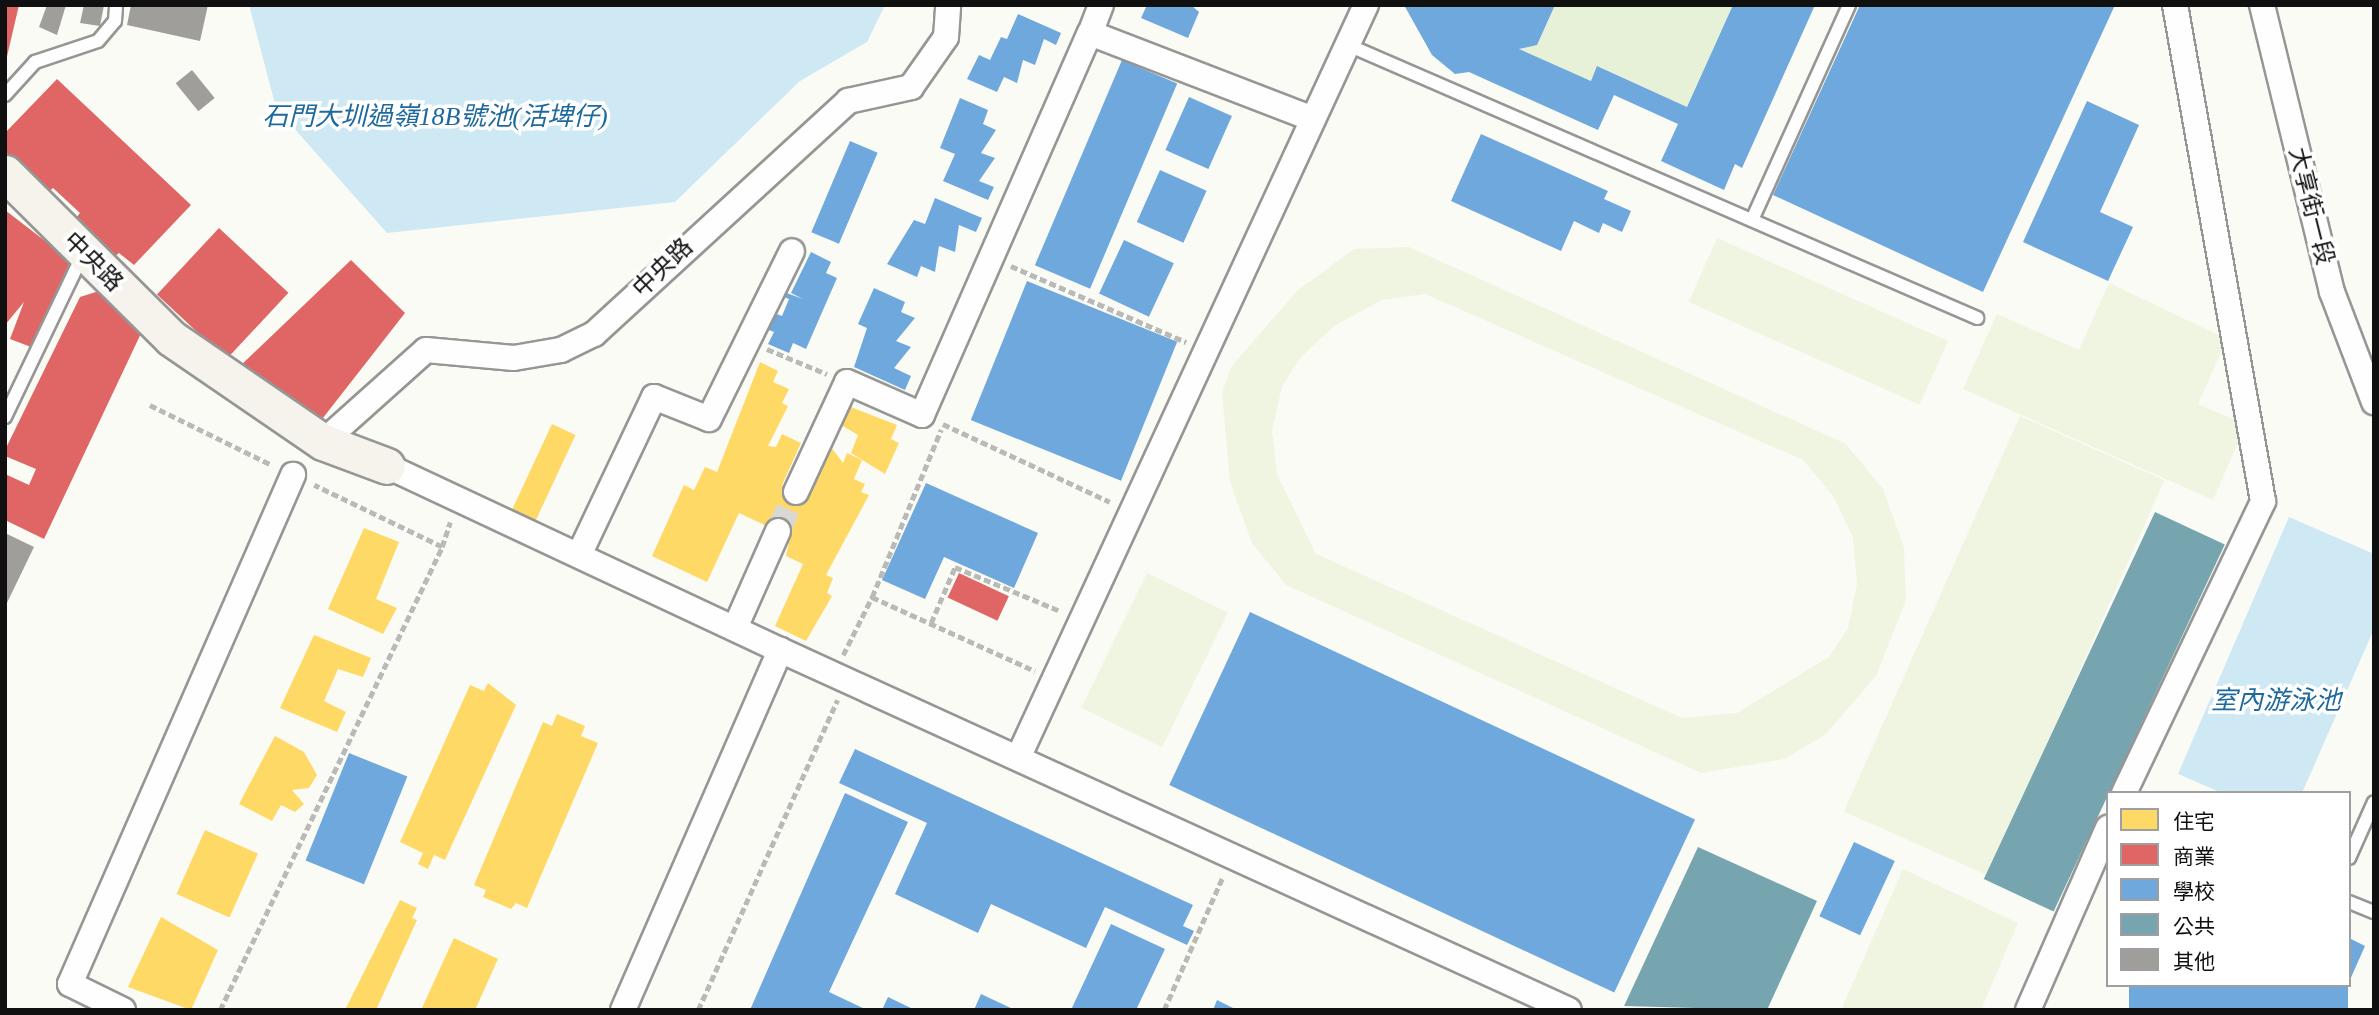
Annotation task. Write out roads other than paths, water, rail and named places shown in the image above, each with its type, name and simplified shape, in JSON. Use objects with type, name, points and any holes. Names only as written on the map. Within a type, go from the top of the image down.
[{"type":"street","name":"中央路","points":[[323,442],[426,350],[514,358],[561,350],[594,334],[848,101],[911,87],[946,37],[948,5]]},
{"type":"street","points":[[796,492],[848,382],[932,420],[991,257],[1101,5]]},
{"type":"street","points":[[1018,758],[1366,5]]},
{"type":"street","points":[[2125,791],[2263,501],[2175,5]]},
{"type":"street","name":"大享街一段","points":[[2262,5],[2332,292],[2374,402]]},
{"type":"street","points":[[1090,33],[1313,119]]},
{"type":"street","name":"中央路","points":[[5,173],[82,256],[171,338],[323,442],[387,466]]},
{"type":"street","points":[[579,555],[654,397],[709,419],[792,251]]},
{"type":"street","points":[[387,466],[780,650],[1569,1010]]},
{"type":"street","points":[[123,1010],[70,984],[293,475]]},
{"type":"street","points":[[735,628],[778,531]]},
{"type":"street","points":[[623,1010],[780,650]]},
{"type":"street","points":[[2028,1010],[2106,833]]},
{"type":"lane","points":[[5,95],[35,62],[98,41],[115,21],[116,5]]},
{"type":"lane","points":[[1752,220],[1849,5]]},
{"type":"lane","points":[[1348,45],[1977,318]]},
{"type":"lane","points":[[5,417],[82,256]]},
{"type":"lane","points":[[2351,854],[2374,802]]},
{"type":"lane","points":[[2351,903],[2374,912]]},
{"type":"water","name":"石門大圳過嶺18B號池(活埤仔)","points":[[249,5],[885,5],[867,42],[800,81],[675,202],[387,233],[276,108]]},
{"type":"water","name":"室內游泳池","points":[[2289,517],[2374,554],[2374,629],[2303,791],[2217,791],[2178,774]]},
{"type":"tunnel","points":[[778,531],[796,492]]}]
